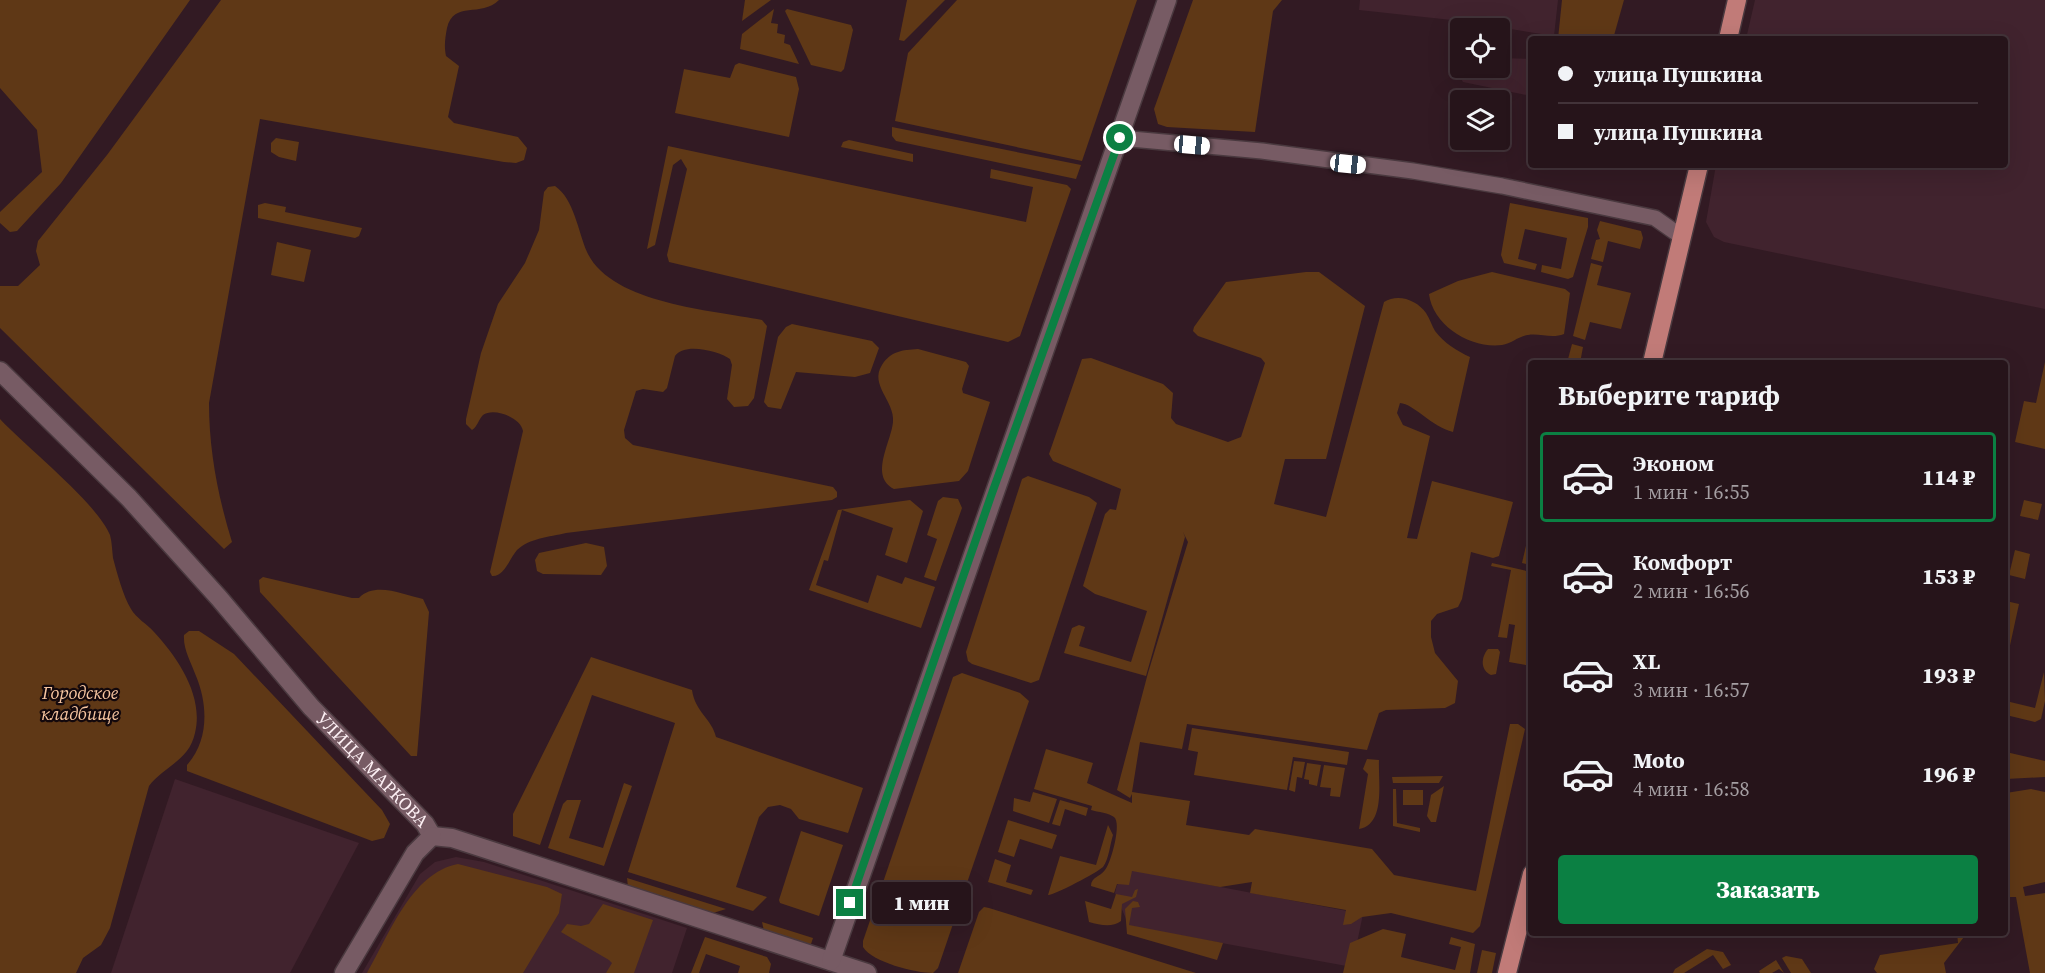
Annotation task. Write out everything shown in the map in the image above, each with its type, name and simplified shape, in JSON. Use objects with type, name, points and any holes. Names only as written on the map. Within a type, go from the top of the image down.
[{"type":"main road","points":[[1729,36],[1737,0]]},
{"type":"main road","points":[[1654,360],[1698,168]]},
{"type":"main road","points":[[1508,973],[1528,890]]},
{"type":"street","points":[[829,967],[991,496],[1120,138],[1167,0]]},
{"type":"street","points":[[1120,138],[1262,151],[1413,171],[1502,186],[1655,218],[1682,237]]},
{"type":"street","name":"УЛИЦА МАРКОВА","points":[[0,371],[129,498],[206,583],[311,707],[418,817],[432,836],[452,838],[829,967],[867,973]]},
{"type":"street","points":[[345,973],[415,853],[432,836]]},
{"type":"shaded area","points":[[1360,0],[1558,0],[1554,36],[1510,29],[1510,18],[1450,18],[1450,20],[1359,10]]},
{"type":"shaded area","points":[[1755,0],[2045,0],[2045,309],[1724,242],[1714,237],[1706,222],[1715,168],[2008,168],[2008,36],[1747,36]]},
{"type":"shaded area","points":[[1510,58],[1528,59],[1528,95],[1463,82],[1461,78],[1510,78]]},
{"type":"shaded area","points":[[175,779],[359,843],[290,973],[111,973]]},
{"type":"shaded area","points":[[456,857],[484,862],[687,928],[672,973],[362,973],[420,874],[435,862]]},
{"type":"shaded area","points":[[1131,870],[1363,914],[1352,967],[1129,926],[1115,893],[1117,885]]},
{"type":"green space","points":[[0,0],[190,0],[61,183],[17,231],[10,232],[0,223],[0,212],[42,172],[37,130],[0,88]]},
{"type":"green space","points":[[221,0],[499,0],[484,8],[456,14],[447,28],[446,56],[459,66],[448,117],[454,123],[518,137],[527,148],[524,160],[516,163],[504,162],[260,119],[209,403],[215,473],[232,542],[224,549],[0,328],[0,286],[18,286],[40,265],[36,251],[38,241],[107,155]]},
{"type":"green space","points":[[745,0],[771,0],[742,21]]},
{"type":"green space","points":[[907,0],[945,0],[904,41],[899,40]]},
{"type":"green space","points":[[957,0],[1137,0],[1082,161],[895,121],[908,53]]},
{"type":"green space","points":[[1193,0],[1282,0],[1273,11],[1255,132],[1167,127],[1158,124],[1154,109]]},
{"type":"green space","points":[[1562,0],[1624,0],[1614,36],[1558,36]]},
{"type":"green space","points":[[774,9],[771,23],[778,24],[777,33],[785,35],[784,43],[790,45],[799,64],[740,49],[742,34]]},
{"type":"green space","points":[[787,9],[851,25],[853,30],[844,69],[841,72],[811,65],[785,11]]},
{"type":"green space","points":[[739,63],[796,77],[799,89],[789,137],[675,113],[684,69],[730,78],[735,65]]},
{"type":"green space","points":[[892,127],[1081,165],[1076,179],[896,141],[892,136]]},
{"type":"green space","points":[[276,138],[299,142],[296,161],[279,157],[271,152],[271,143]]},
{"type":"green space","points":[[849,140],[913,154],[913,162],[841,147],[843,142]]},
{"type":"green space","points":[[668,146],[1026,222],[1033,187],[990,178],[991,169],[1067,185],[1071,189],[1020,336],[1008,342],[669,262],[667,255],[687,169],[681,159],[673,165],[655,245],[647,249]]},
{"type":"green space","points":[[555,186],[571,207],[587,252],[599,269],[617,283],[665,302],[762,320],[767,326],[754,398],[748,406],[734,407],[727,399],[732,365],[730,359],[702,349],[686,349],[675,356],[667,388],[663,392],[643,389],[636,391],[624,430],[625,438],[633,445],[833,487],[837,492],[837,497],[832,500],[546,537],[522,546],[500,573],[492,576],[490,572],[523,431],[512,418],[500,413],[483,415],[472,430],[466,424],[466,419],[481,353],[498,304],[525,263],[539,230],[544,192],[548,187]]},
{"type":"green space","points":[[265,203],[286,207],[285,212],[362,228],[359,236],[355,238],[258,218],[258,205]]},
{"type":"green space","points":[[1510,203],[1588,218],[1588,227],[1573,277],[1568,279],[1541,272],[1542,265],[1561,269],[1567,238],[1525,229],[1518,259],[1537,264],[1535,270],[1504,263],[1501,255]]},
{"type":"green space","points":[[1600,221],[1641,231],[1643,238],[1640,249],[1608,241],[1603,262],[1591,259],[1596,240],[1600,239],[1597,230]]},
{"type":"green space","points":[[277,242],[311,250],[304,282],[271,275]]},
{"type":"green space","points":[[1591,263],[1602,266],[1597,285],[1631,293],[1621,329],[1590,322],[1585,340],[1573,336]]},
{"type":"green space","points":[[1319,272],[1365,306],[1326,459],[1285,459],[1274,504],[1326,517],[1384,302],[1395,298],[1412,301],[1426,313],[1442,339],[1470,357],[1453,432],[1438,426],[1405,404],[1400,403],[1397,413],[1403,425],[1430,436],[1407,538],[1417,539],[1432,481],[1513,502],[1499,556],[1493,558],[1471,552],[1462,599],[1458,607],[1437,614],[1431,621],[1431,637],[1435,653],[1458,681],[1455,703],[1445,708],[1386,710],[1379,713],[1367,750],[1187,724],[1182,749],[1140,742],[1132,792],[1190,801],[1186,825],[1249,835],[1255,829],[1372,849],[1394,875],[1476,891],[1510,724],[1518,724],[1525,729],[1480,926],[1473,933],[1391,913],[1362,917],[1351,924],[1343,925],[1346,910],[1250,893],[1252,882],[1220,887],[1132,871],[1129,885],[1117,884],[1114,893],[1091,886],[1092,881],[1105,870],[1110,860],[1117,827],[1114,817],[1091,810],[1092,806],[1034,789],[1046,749],[1093,763],[1087,783],[1132,803],[1132,794],[1130,798],[1117,790],[1148,673],[1188,542],[1183,532],[1185,537],[1146,676],[1064,653],[1072,628],[1079,625],[1085,627],[1079,646],[1131,662],[1147,611],[1095,594],[1083,586],[1105,514],[1110,509],[1116,510],[1121,489],[1053,461],[1049,454],[1082,359],[1091,358],[1163,384],[1173,393],[1171,418],[1176,424],[1228,442],[1241,437],[1265,363],[1261,358],[1198,336],[1193,331],[1194,327],[1226,282]]},
{"type":"green space","points":[[1492,272],[1565,289],[1570,293],[1564,334],[1528,335],[1502,345],[1490,345],[1466,339],[1455,333],[1438,316],[1429,294],[1458,281]]},
{"type":"green space","points":[[792,324],[872,341],[879,348],[870,373],[855,377],[796,372],[781,409],[768,407],[764,402],[778,337],[786,327]]},
{"type":"green space","points":[[1572,344],[1583,347],[1581,360],[1568,360]]},
{"type":"green space","points":[[918,349],[966,362],[969,366],[962,389],[963,393],[990,402],[968,471],[959,481],[894,489],[883,476],[883,458],[893,414],[880,386],[879,372],[885,360],[893,354]]},
{"type":"green space","points":[[2045,362],[2045,449],[2015,442],[2024,401],[2036,403]]},
{"type":"green space","name":"Городское кладбище","points":[[0,419],[76,491],[102,522],[110,535],[113,558],[128,604],[172,654],[187,678],[196,705],[197,719],[192,742],[182,757],[149,786],[110,928],[101,945],[83,958],[76,973],[0,973]]},
{"type":"green space","points":[[1028,476],[1089,497],[1097,503],[1039,680],[1031,683],[972,664],[968,661],[966,652],[1022,479]]},
{"type":"green space","points":[[943,497],[958,499],[962,508],[936,581],[924,577],[937,539],[927,535],[938,501]]},
{"type":"green space","points":[[910,500],[923,511],[907,563],[885,555],[893,528],[842,510],[828,561],[824,560],[816,585],[868,603],[877,575],[902,584],[905,577],[935,587],[921,628],[809,590],[838,510]]},
{"type":"green space","points":[[2024,500],[2042,504],[2038,520],[2020,516]]},
{"type":"green space","points":[[1528,537],[1528,564],[1522,563]]},
{"type":"green space","points":[[586,543],[604,547],[607,566],[601,575],[543,574],[537,571],[535,560],[539,553]]},
{"type":"green space","points":[[2015,550],[2030,554],[2025,579],[2009,575]]},
{"type":"green space","points":[[1492,563],[1528,571],[1528,665],[1509,662],[1515,625],[1509,624],[1507,638],[1498,637],[1511,570],[1491,566]]},
{"type":"green space","points":[[263,577],[352,598],[359,598],[373,590],[381,590],[399,592],[423,599],[429,612],[417,756],[411,756],[260,592],[259,580]]},
{"type":"green space","points":[[2008,601],[2019,604],[2008,650]]},
{"type":"green space","points":[[189,631],[199,631],[234,654],[382,810],[390,824],[384,838],[372,841],[187,771],[187,765],[203,734],[204,722],[203,699],[185,645],[184,635]]},
{"type":"green space","points":[[1488,649],[1498,649],[1500,652],[1496,674],[1487,673],[1483,667],[1483,659]]},
{"type":"green space","points":[[591,657],[692,690],[696,704],[711,725],[716,737],[863,788],[848,833],[799,819],[791,809],[780,805],[768,807],[759,817],[736,887],[767,897],[753,911],[628,872],[675,723],[592,695],[540,845],[513,836],[513,814]]},
{"type":"green space","points":[[2044,672],[2045,701],[2041,719],[2035,722],[2008,715],[2008,701],[2035,708]]},
{"type":"green space","points":[[962,673],[1020,693],[1029,701],[938,968],[933,973],[905,969],[875,957],[863,947],[863,941],[953,677]]},
{"type":"green space","points":[[1192,728],[1349,752],[1347,765],[1293,757],[1287,790],[1194,775],[1198,752],[1188,750]]},
{"type":"green space","points":[[2008,752],[2045,761],[2045,777],[2008,779]]},
{"type":"green space","points":[[1367,759],[1379,760],[1379,801],[1377,811],[1368,826],[1359,829],[1368,774],[1363,769]]},
{"type":"green space","points":[[1294,761],[1305,762],[1302,778],[1297,777],[1295,792],[1289,790]]},
{"type":"green space","points":[[1307,763],[1321,765],[1317,786],[1309,784],[1309,780],[1304,779]]},
{"type":"green space","points":[[1324,765],[1345,768],[1340,797],[1330,796],[1331,788],[1320,787]]},
{"type":"green space","points":[[1443,776],[1439,783],[1393,783],[1392,777]]},
{"type":"green space","points":[[624,783],[632,786],[604,866],[548,848],[563,804],[567,800],[581,800],[569,838],[603,848]]},
{"type":"green space","points":[[1444,786],[1436,822],[1431,822],[1427,816],[1431,795]]},
{"type":"green space","points":[[1393,789],[1396,789],[1397,823],[1420,828],[1420,832],[1393,826]]},
{"type":"green space","points":[[2031,789],[2045,792],[2045,882],[2023,887],[2025,896],[2045,893],[2045,973],[2030,973],[2016,897],[2010,897],[2008,793]]},
{"type":"green space","points":[[1403,790],[1423,790],[1423,805],[1403,805]]},
{"type":"green space","points":[[1033,792],[1057,799],[1049,823],[1013,811],[1014,798],[1030,802]]},
{"type":"green space","points":[[1060,800],[1088,808],[1086,816],[1065,809],[1060,826],[1052,824]]},
{"type":"green space","points":[[1008,820],[1057,835],[1052,849],[1020,839],[1014,857],[998,852]]},
{"type":"green space","points":[[1108,825],[1113,835],[1103,867],[1076,883],[1048,895],[1060,856],[1096,865]]},
{"type":"green space","points":[[801,831],[843,845],[819,916],[780,903],[779,900]]},
{"type":"green space","points":[[995,859],[1011,865],[1006,882],[1033,890],[1031,895],[988,882]]},
{"type":"green space","points":[[458,864],[547,887],[562,894],[559,913],[523,973],[367,973],[393,924],[414,892],[427,879],[441,870]]},
{"type":"green space","points":[[627,878],[726,909],[710,914],[628,887]]},
{"type":"green space","points":[[1138,889],[1136,897],[1122,904],[1121,921],[1110,925],[1089,922],[1085,901],[1111,909],[1116,894],[1132,897]]},
{"type":"green space","points":[[1133,901],[1138,902],[1140,907],[1132,908],[1129,925],[1223,943],[1217,960],[1127,934],[1125,909]]},
{"type":"green space","points":[[603,904],[653,920],[634,973],[606,973],[612,963],[609,960],[561,932],[567,924],[581,926],[589,924]]},
{"type":"green space","points":[[984,907],[1196,973],[958,973],[979,912]]},
{"type":"green space","points":[[762,922],[813,938],[811,944],[806,945],[764,931]]},
{"type":"green space","points":[[1383,929],[1406,934],[1401,957],[1455,970],[1461,947],[1449,944],[1451,937],[1475,944],[1470,973],[1343,973],[1350,943]]},
{"type":"green space","points":[[1957,936],[1965,936],[1944,963],[1946,973],[1877,973],[1874,969],[1880,955],[1958,943]]},
{"type":"green space","points":[[705,937],[767,957],[771,964],[769,973],[738,973],[740,966],[706,954],[699,973],[691,973]]},
{"type":"green space","points":[[1707,949],[1723,952],[1731,965],[1723,969],[1713,955],[1684,973],[1673,973],[1675,969]]},
{"type":"green space","points":[[1482,950],[1496,953],[1492,973],[1477,973]]},
{"type":"green space","points":[[1786,956],[1802,959],[1811,973],[1791,973],[1782,958]]},
{"type":"green space","points":[[1776,960],[1784,973],[1779,969],[1772,973],[1760,973],[1759,971]]},
{"type":"route","points":[[850,903],[937,658],[1011,439],[1120,138]]}]
